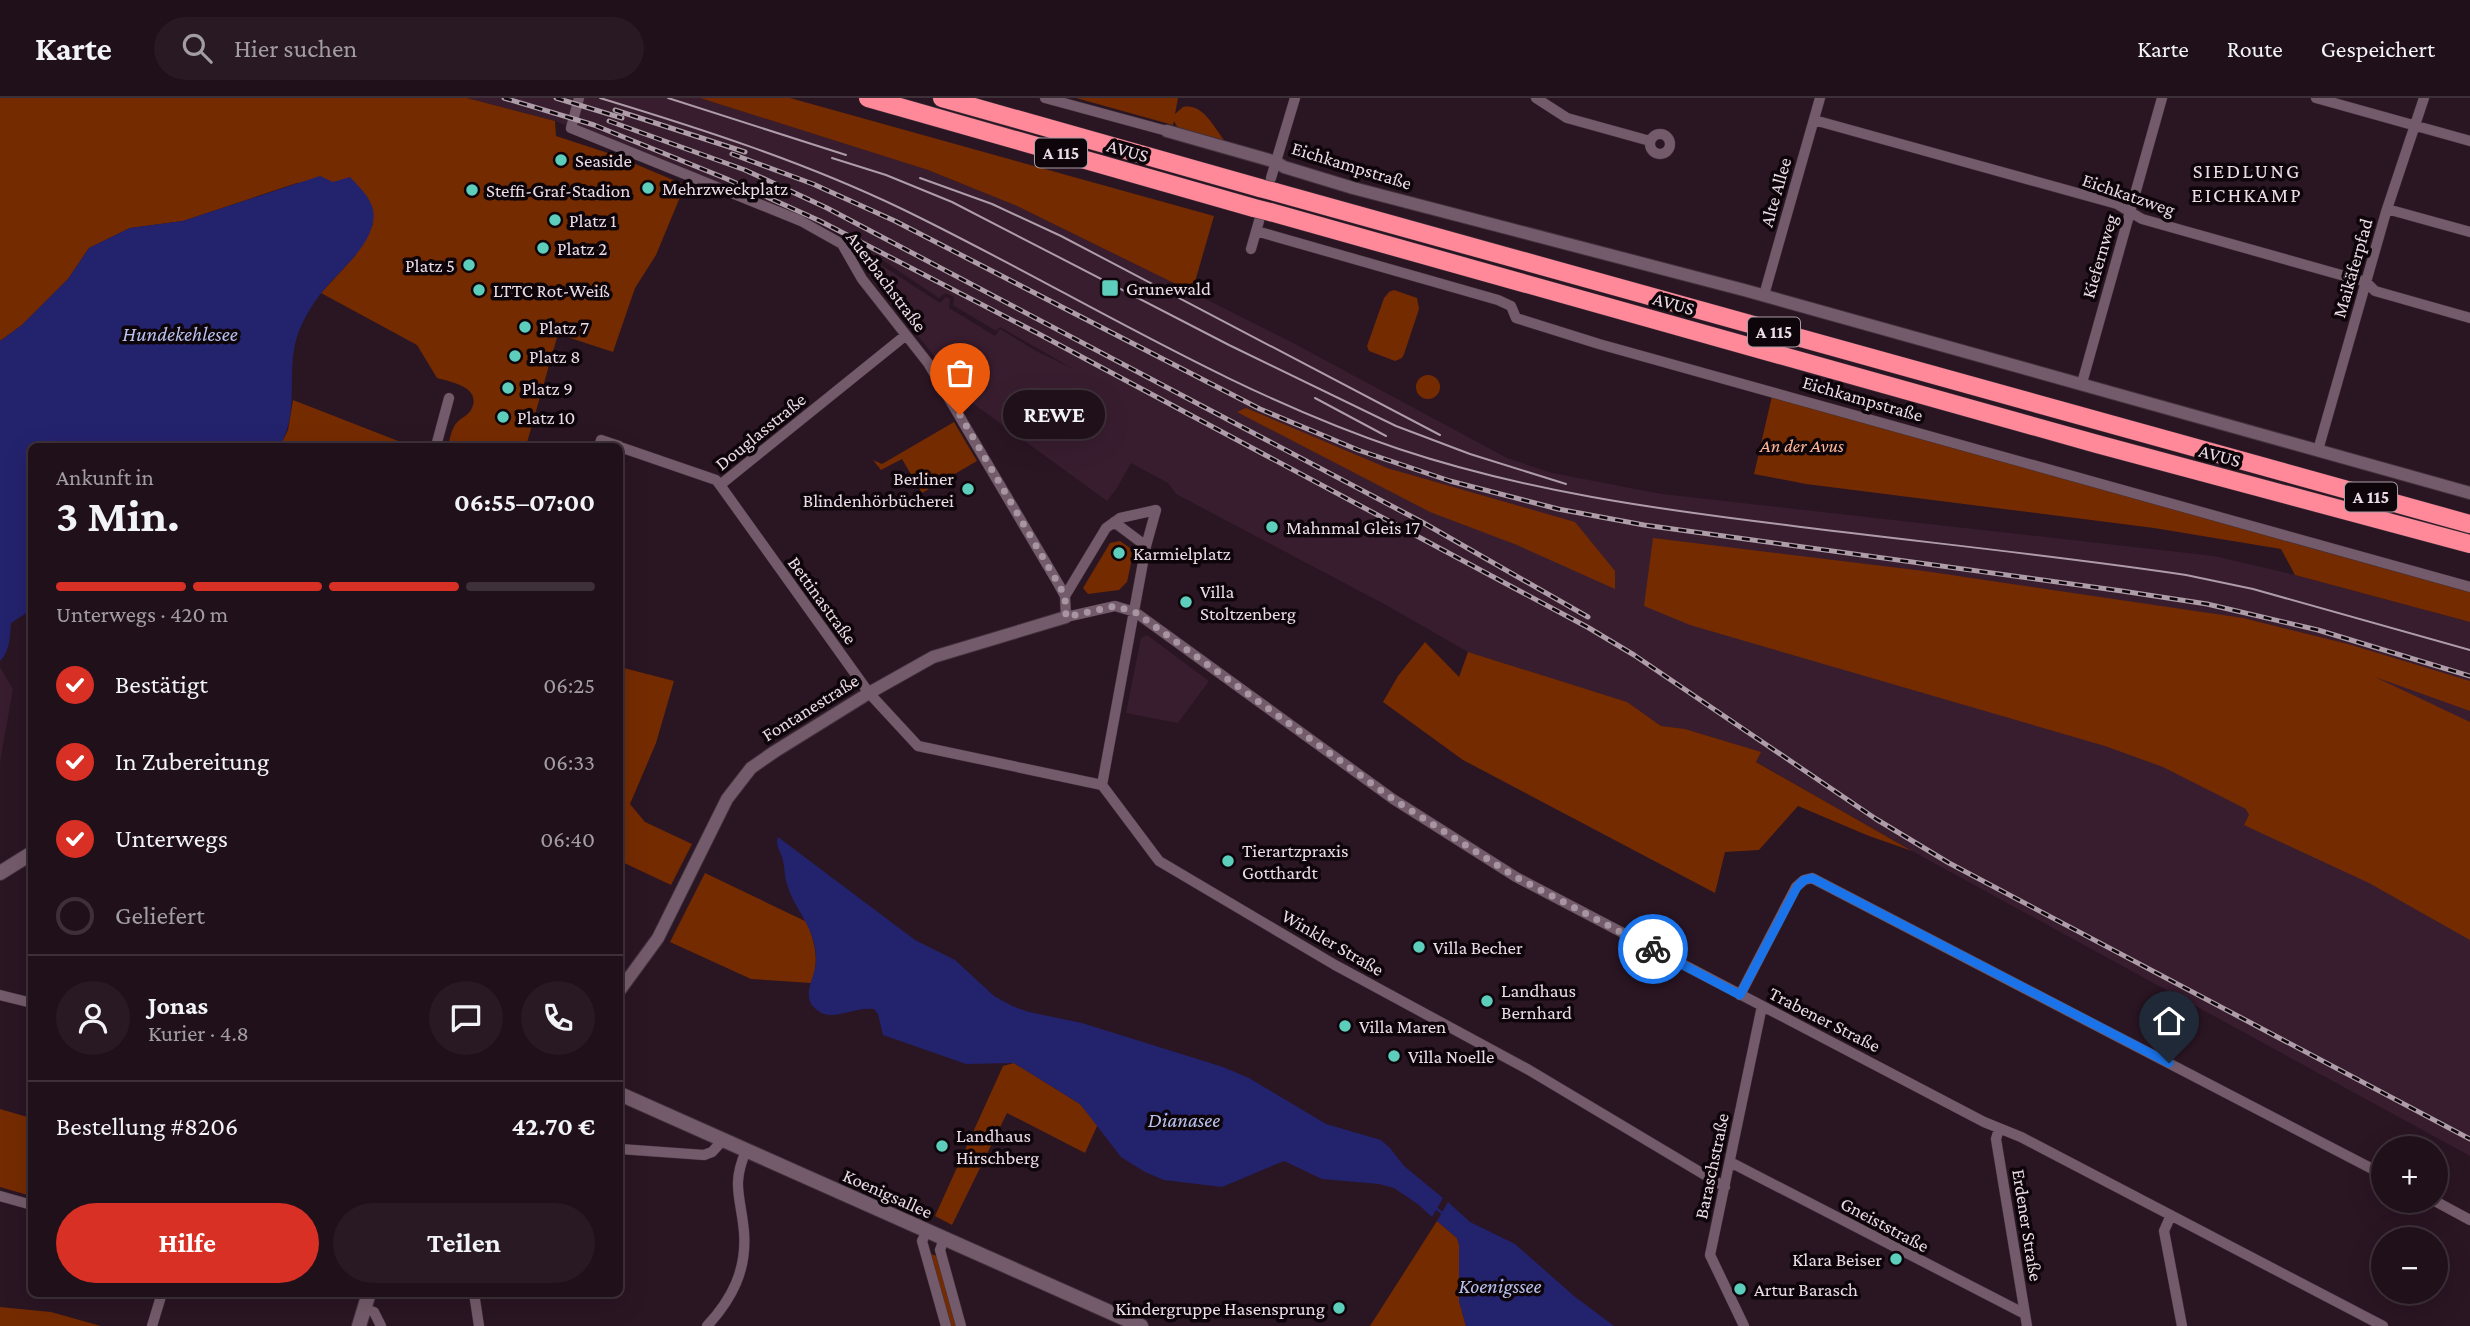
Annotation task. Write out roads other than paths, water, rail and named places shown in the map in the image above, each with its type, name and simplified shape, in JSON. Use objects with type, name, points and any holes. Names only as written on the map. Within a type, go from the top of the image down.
[{"type":"highway","name":"AVUS","points":[[868,98],[1260,218],[2470,544]]},
{"type":"highway","name":"AVUS","points":[[942,98],[1269,186],[2470,524]]},
{"type":"highway","points":[[2097,444],[2137,459],[2368,522],[2470,553]]},
{"type":"main road","points":[[0,873],[28,856]]},
{"type":"main road","name":"Koenigsallee","points":[[623,1095],[1142,1326]]},
{"type":"main road","points":[[359,1326],[368,1297]]},
{"type":"street","name":"Auerbachstraße","points":[[579,98],[571,128],[801,221],[830,236],[845,248],[862,279],[928,363],[960,415],[1065,597],[1066,617]]},
{"type":"street","name":"Eichkampstraße","points":[[1045,98],[1276,162],[1284,167],[1353,188],[1765,295],[2470,493]]},
{"type":"street","points":[[1276,162],[1295,98]]},
{"type":"street","points":[[1536,98],[1567,118],[1650,141]]},
{"type":"street","name":"Alte Allee","points":[[1765,295],[1820,98]]},
{"type":"street","name":"Kiefernweg","points":[[2082,383],[2162,98]]},
{"type":"street","points":[[2316,98],[2470,141]]},
{"type":"street","name":"Maikäferpfad","points":[[2318,450],[2387,209],[2424,98]]},
{"type":"street","name":"Eichkatzweg","points":[[1814,120],[2117,204],[2142,219],[2366,282],[2375,291],[2470,318]]},
{"type":"street","name":"Eichkampstraße","points":[[1269,186],[1276,162]]},
{"type":"street","points":[[2387,209],[2470,232]]},
{"type":"street","points":[[1251,249],[1260,218]]},
{"type":"street","name":"Eichkampstraße","points":[[1260,218],[1498,300],[1511,306],[1516,318],[1599,344],[2470,587]]},
{"type":"street","name":"Douglasstraße","points":[[623,447],[716,480],[720,485],[906,335]]},
{"type":"street","points":[[437,443],[449,398]]},
{"type":"street","name":"Bettinastraße","points":[[720,485],[869,693],[918,746],[1102,785]]},
{"type":"street","points":[[1065,597],[1105,528],[1120,518],[1156,510],[1146,546],[1102,785]]},
{"type":"street","points":[[1114,522],[1146,546]]},
{"type":"street","name":"Fontanestraße","points":[[623,986],[663,929],[727,799],[743,777],[774,752],[933,657],[1066,617],[1115,606],[1135,612]]},
{"type":"street","name":"Trabener Straße","points":[[1135,612],[1393,799],[1516,877],[2383,1326]]},
{"type":"street","name":"Winkler Straße","points":[[1102,785],[1159,861],[1335,965],[1529,1070],[1725,1187]]},
{"type":"street","points":[[1740,995],[1797,887],[1804,880],[1812,878],[2371,1168]]},
{"type":"street","points":[[0,995],[28,1002]]},
{"type":"street","name":"Baraschstraße","points":[[1744,1326],[1710,1255],[1762,1006]]},
{"type":"street","name":"Erdener Straße","points":[[1999,1129],[1996,1139],[2027,1326]]},
{"type":"street","points":[[623,1149],[704,1155],[712,1152],[723,1140]]},
{"type":"street","points":[[707,1326],[728,1302],[742,1267],[744,1231],[737,1175],[746,1151]]},
{"type":"street","name":"Gneiststraße","points":[[1730,1162],[2025,1314]]},
{"type":"street","points":[[0,1196],[28,1204]]},
{"type":"street","points":[[2448,1208],[2470,1220]]},
{"type":"street","points":[[2171,1215],[2164,1231],[2182,1326]]},
{"type":"street","points":[[927,1231],[922,1241],[946,1326]]},
{"type":"street","points":[[944,1239],[940,1250],[961,1326]]},
{"type":"street","points":[[152,1326],[161,1297]]},
{"type":"street","points":[[475,1297],[479,1326]]},
{"type":"street","points":[[364,1309],[374,1312],[381,1326]]},
{"type":"water","name":"Hundekehlesee","points":[[320,176],[333,182],[350,177],[371,203],[374,215],[365,241],[320,295],[303,322],[293,354],[292,400],[287,431],[281,443],[28,443],[28,612],[11,623],[8,648],[0,661],[0,341],[22,325],[68,279],[89,248],[130,228],[183,221]]},
{"type":"water","name":"Dianasee","points":[[778,837],[915,940],[955,960],[994,996],[1012,1006],[1082,1023],[1223,1067],[1249,1078],[1326,1124],[1381,1140],[1404,1166],[1443,1198],[1432,1217],[1394,1188],[1379,1184],[1322,1179],[1284,1161],[1222,1187],[1164,1180],[1121,1157],[1080,1104],[1014,1063],[966,1064],[883,1035],[878,1014],[874,1009],[836,1015],[823,1014],[809,999],[816,960],[815,948],[809,928],[785,878],[783,860],[777,845]]},
{"type":"water","name":"Koenigssee","points":[[1448,1202],[1470,1222],[1515,1244],[1574,1296],[1614,1326],[1466,1326],[1459,1301],[1459,1245],[1457,1238],[1437,1221]]},
{"type":"waterway","points":[[1437,1209],[1442,1213]]},
{"type":"tram line","points":[[600,98],[752,147],[864,191],[1270,398],[1334,425],[1446,464],[1542,487],[1639,505],[2186,575],[2253,589],[2470,650]]},
{"type":"tram line","points":[[668,98],[846,155]]},
{"type":"tram line","points":[[832,158],[886,175],[952,202],[1229,345],[1396,426],[1470,454],[1566,484]]},
{"type":"tram line","points":[[920,178],[992,204],[1061,236],[1440,435]]},
{"type":"tram line","points":[[1315,398],[1386,436]]},
{"type":"railway","points":[[504,98],[594,125],[727,179],[820,221],[1037,333],[1589,628],[1634,655],[1876,819],[1949,863],[2470,1139]]},
{"type":"railway","points":[[556,98],[622,118]]},
{"type":"railway","points":[[615,110],[745,152]]},
{"type":"railway","points":[[609,121],[745,170],[827,208],[1422,522],[1588,617]]},
{"type":"railway","points":[[732,154],[813,184],[895,221],[1260,409],[1358,450],[1450,481],[1558,509],[1644,525],[2207,604],[2318,630],[2470,676]]},
{"type":"place","name":"Seaside","points":[[561,160]]},
{"type":"place","name":"Mehrzweckplatz","points":[[648,188]]},
{"type":"place","name":"Steffi-Graf-Stadion","points":[[472,190]]},
{"type":"place","name":"Platz 1","points":[[555,220]]},
{"type":"place","name":"Platz 2","points":[[543,248]]},
{"type":"place","name":"Platz 5","points":[[469,265]]},
{"type":"place","name":"Grunewald","points":[[1110,288]]},
{"type":"place","name":"LTTC Rot-Weiß","points":[[479,290]]},
{"type":"place","name":"Platz 7","points":[[525,327]]},
{"type":"place","name":"Platz 8","points":[[515,356]]},
{"type":"place","name":"Platz 9","points":[[508,388]]},
{"type":"place","name":"REWE","points":[[960,415]]},
{"type":"place","name":"Platz 10","points":[[503,417]]},
{"type":"place","name":"Berliner Blindenhörbücherei","points":[[968,489]]},
{"type":"place","name":"Mahnmal Gleis 17","points":[[1272,527]]},
{"type":"place","name":"Karmielplatz","points":[[1119,553]]},
{"type":"place","name":"Villa Stoltzenberg","points":[[1186,602]]},
{"type":"place","name":"Tierartzpraxis Gotthardt","points":[[1228,861]]},
{"type":"place","name":"Villa Becher","points":[[1419,947]]},
{"type":"place","name":"Landhaus Bernhard","points":[[1487,1001]]},
{"type":"place","name":"Villa Maren","points":[[1345,1026]]},
{"type":"place","name":"Villa Noelle","points":[[1394,1056]]},
{"type":"place","name":"Landhaus Hirschberg","points":[[942,1146]]},
{"type":"place","name":"Klara Beiser","points":[[1896,1259]]},
{"type":"place","name":"Artur Barasch","points":[[1740,1289]]},
{"type":"place","name":"Kindergruppe Hasensprung","points":[[1339,1308]]},
{"type":"district","name":"SIEDLUNG EICHKAMP","points":[[2247,183]]},
{"type":"park label","name":"An der Avus","points":[[1802,445]]}]
